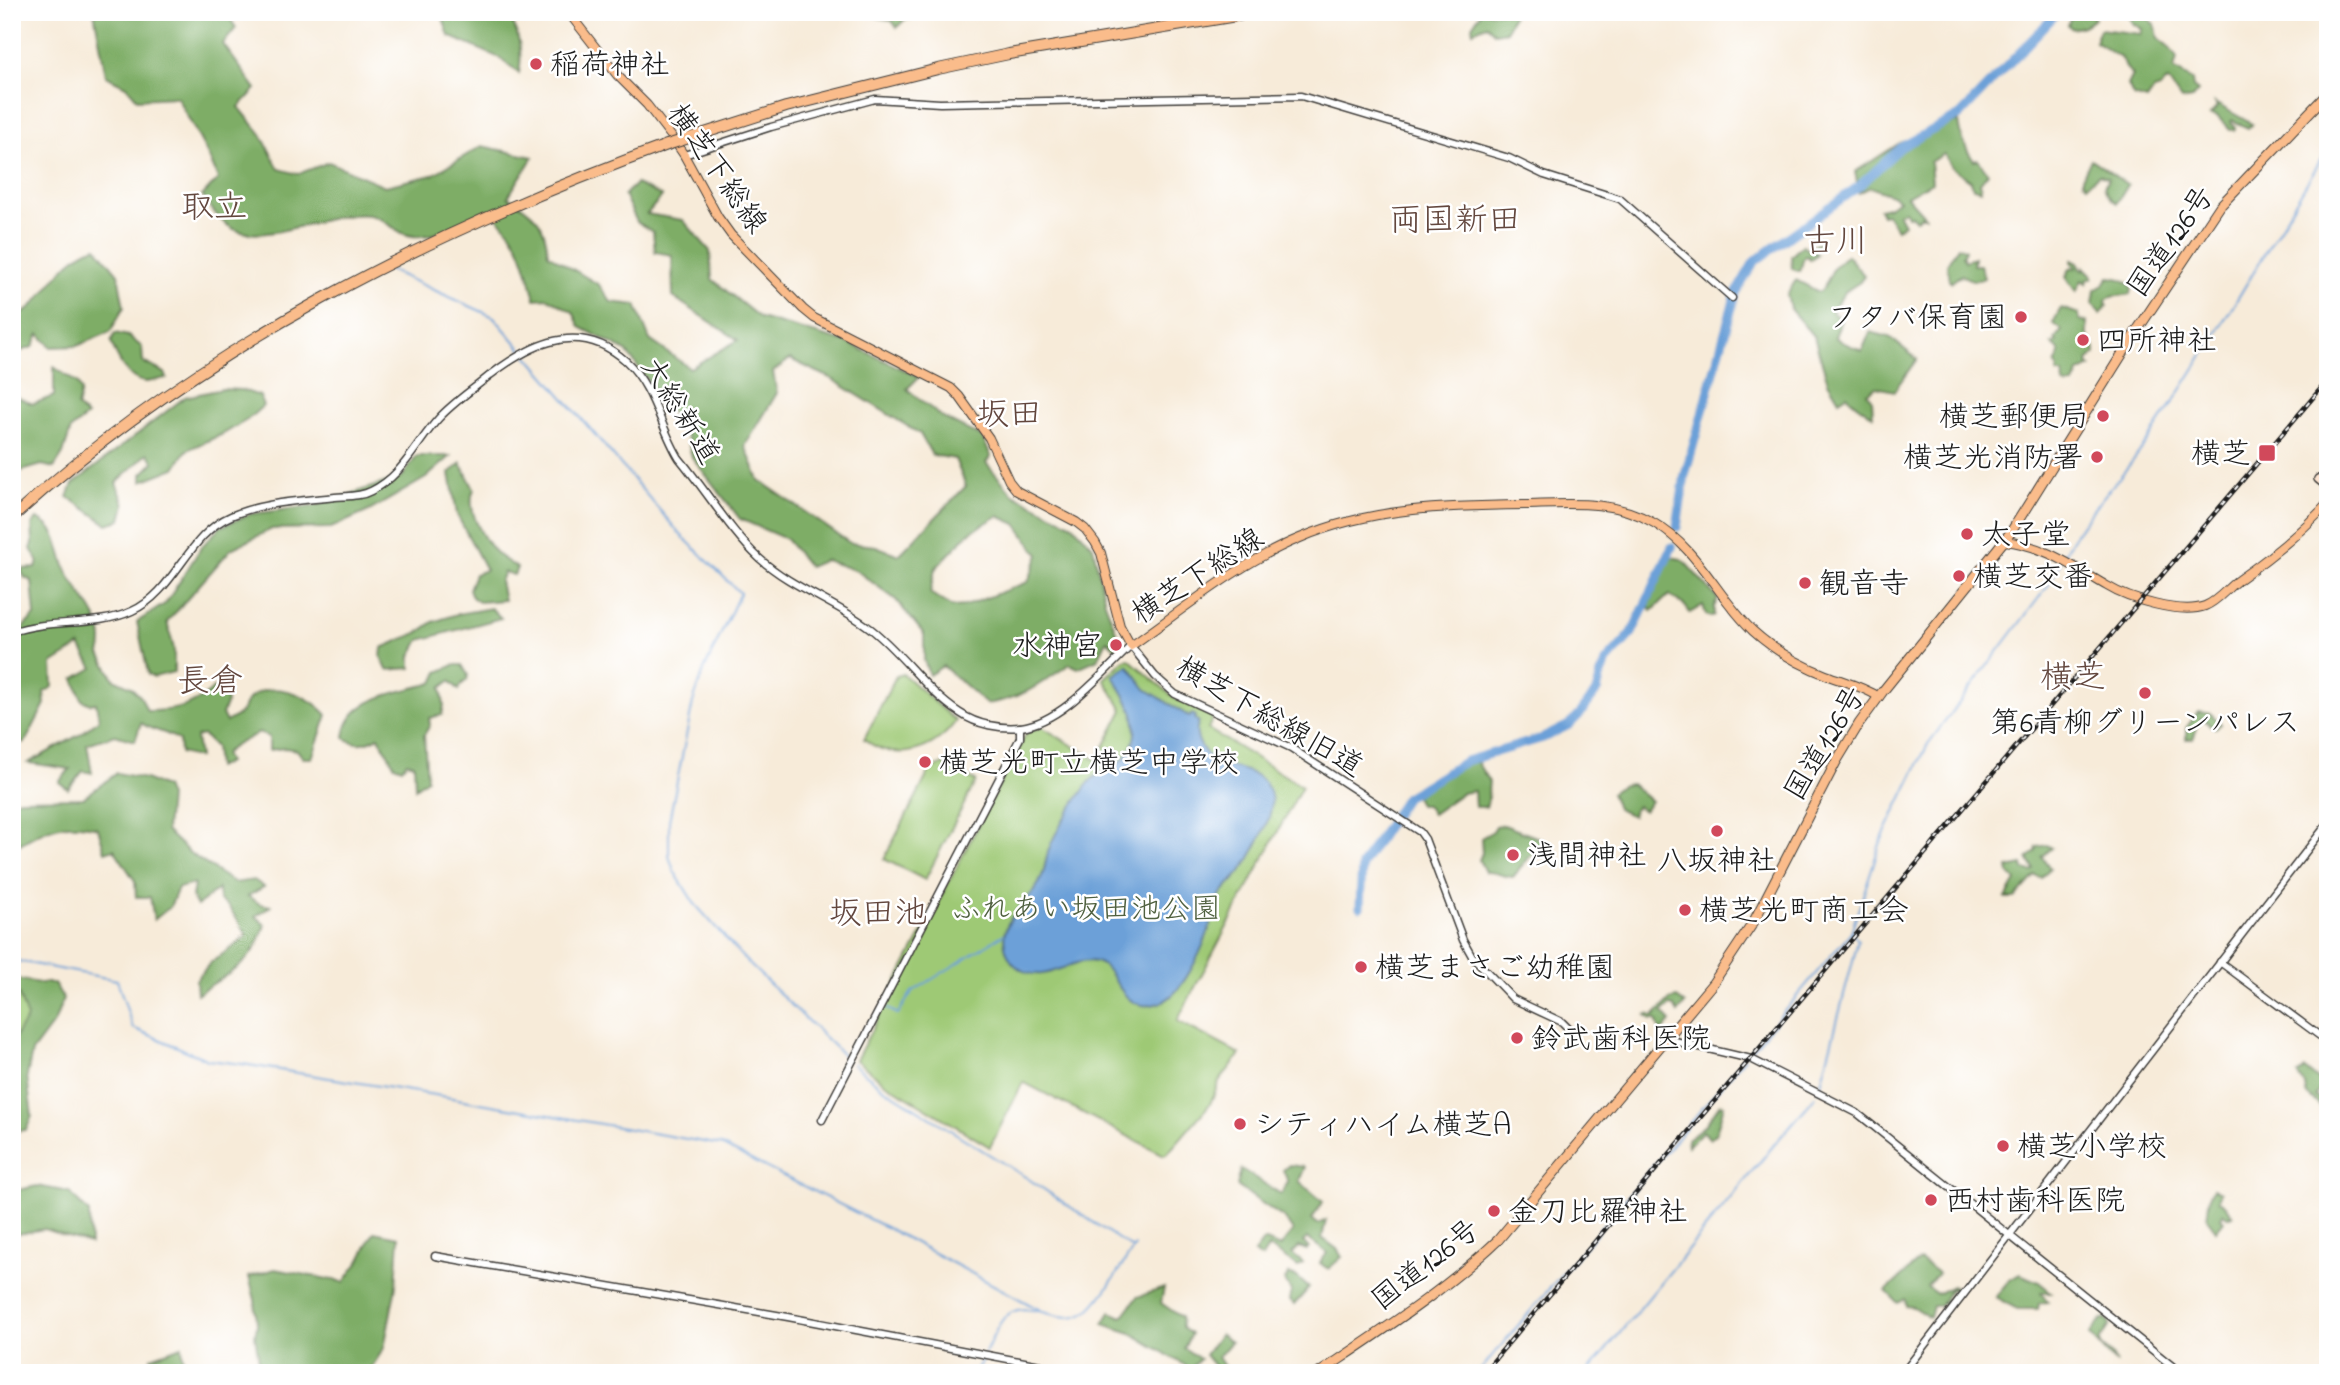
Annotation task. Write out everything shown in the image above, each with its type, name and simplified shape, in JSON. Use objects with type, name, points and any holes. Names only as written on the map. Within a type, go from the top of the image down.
[{"type":"highway","points":[[12,518],[101,443],[178,387],[277,325],[383,267],[488,216],[606,167],[797,104],[938,69],[1009,54],[1260,12]]},
{"type":"highway","name":"国道126号","points":[[1319,1373],[1439,1290],[1496,1242],[1711,985],[1741,942],[1836,762],[1879,697],[2029,507],[2136,332],[2208,224],[2243,180],[2328,93]]},
{"type":"main road","name":"横芝下総線","points":[[568,12],[617,75],[647,105],[684,155],[731,235],[803,309],[814,318],[951,388],[989,438],[1009,481],[1017,491],[1085,529],[1101,553],[1118,618],[1131,646],[1256,560],[1300,538],[1340,523],[1426,508],[1592,503],[1635,513],[1670,533],[1695,557],[1727,602],[1755,633],[1807,667],[1856,684],[1879,697]]},
{"type":"main road","points":[[2318,479],[2328,487]]},
{"type":"main road","points":[[2004,541],[2058,557],[2106,586],[2140,602],[2199,608],[2217,599],[2237,580],[2293,538],[2328,503]]},
{"type":"street","points":[[684,155],[771,127],[875,99],[940,103],[1301,96],[1509,158],[1553,179],[1620,199],[1732,298]]},
{"type":"street","name":"大総新道","points":[[12,632],[111,618],[132,611],[157,594],[205,534],[232,516],[277,504],[368,493],[393,477],[419,441],[446,411],[510,359],[535,345],[558,339],[592,343],[610,350],[626,362],[654,400],[670,444],[679,458],[757,556],[796,585],[869,628],[899,653],[960,713],[989,726],[1020,727],[1037,723],[1057,713],[1131,646]]},
{"type":"street","name":"横芝下総線旧道","points":[[1131,646],[1155,676],[1175,694],[1291,748],[1420,832],[1430,851],[1463,940],[1472,956],[1513,999],[1562,1022],[1573,1033]]},
{"type":"street","points":[[822,1119],[1015,748],[1020,738],[1020,727]]},
{"type":"street","points":[[1903,1373],[2328,823]]},
{"type":"street","points":[[2220,962],[2328,1042]]},
{"type":"street","points":[[1666,1039],[1746,1057],[1857,1113],[2181,1373]]},
{"type":"street","points":[[435,1256],[788,1317],[1060,1369]]},
{"type":"green space","points":[[94,12],[226,12],[236,28],[223,44],[256,89],[239,107],[261,134],[279,169],[298,174],[329,162],[385,186],[432,175],[482,146],[533,157],[508,197],[537,219],[547,242],[548,254],[599,285],[611,302],[636,305],[650,340],[690,368],[738,340],[673,297],[672,255],[655,252],[653,232],[637,222],[624,195],[636,184],[662,196],[647,214],[683,220],[710,251],[712,279],[760,318],[848,343],[919,377],[907,389],[943,418],[982,437],[991,456],[986,463],[1013,494],[1073,525],[1093,546],[1105,602],[1121,644],[1117,650],[1107,640],[1098,659],[1078,668],[1070,664],[1040,684],[999,702],[986,704],[943,666],[929,675],[924,660],[924,634],[896,600],[857,571],[825,560],[809,567],[786,539],[740,519],[692,457],[685,431],[626,351],[580,327],[573,312],[548,298],[535,299],[515,239],[488,210],[446,230],[423,236],[402,233],[369,215],[337,217],[266,233],[236,230],[221,220],[202,196],[218,179],[177,97],[137,99],[126,86],[106,76]],"holes":[[[790,359],[830,378],[920,434],[932,455],[955,459],[966,486],[899,555],[876,546],[850,543],[759,480],[745,446],[777,393],[773,372]],[[998,516],[1016,524],[1039,555],[1028,582],[965,606],[952,607],[930,593],[935,569],[969,533]]]},
{"type":"green space","points":[[441,12],[506,12],[519,41],[519,73],[500,58],[449,36]]},
{"type":"green space","points":[[869,12],[906,12],[920,17],[904,20],[897,28],[892,21],[869,15]]},
{"type":"green space","points":[[1481,12],[1514,12],[1506,31],[1495,33],[1487,25],[1473,31],[1472,26]]},
{"type":"green space","points":[[2066,12],[2105,12],[2106,14],[2096,13],[2093,16],[2095,19],[2072,29],[2068,25],[2070,19]]},
{"type":"green space","points":[[2126,12],[2143,12],[2156,27],[2158,38],[2177,58],[2174,69],[2192,80],[2193,88],[2198,92],[2193,98],[2181,100],[2168,81],[2161,88],[2154,90],[2147,100],[2133,96],[2128,85],[2133,75],[2122,59],[2095,42],[2100,29],[2141,34],[2142,29],[2132,23]]},
{"type":"green space","points":[[2215,103],[2252,124],[2248,128],[2232,120],[2236,127],[2230,130],[2217,116],[2210,115],[2217,107]]},
{"type":"green space","points":[[1959,121],[1968,151],[1974,161],[1978,160],[1988,173],[1980,183],[1981,190],[1973,188],[1971,181],[1952,167],[1944,154],[1930,162],[1932,182],[1907,196],[1925,216],[1916,220],[1911,215],[1907,216],[1905,211],[1898,213],[1904,224],[1897,229],[1887,214],[1882,215],[1879,209],[1899,200],[1870,187],[1859,193],[1855,172],[1900,143]]},
{"type":"green space","points":[[2091,159],[2128,185],[2117,203],[2112,200],[2104,186],[2109,178],[2099,174],[2087,185],[2083,181]]},
{"type":"green space","points":[[1823,238],[1814,252],[1817,254],[1810,260],[1808,256],[1804,257],[1800,271],[1792,269],[1791,256],[1803,245],[1808,250]]},
{"type":"green space","points":[[1958,246],[1965,250],[1962,256],[1965,261],[1974,258],[1973,265],[1980,265],[1984,278],[1975,280],[1961,275],[1952,282],[1949,280],[1947,264]]},
{"type":"green space","points":[[96,247],[118,274],[124,307],[110,332],[77,346],[51,347],[39,334],[33,347],[12,354],[12,320],[35,303],[71,261]]},
{"type":"green space","points":[[1847,255],[1864,275],[1860,282],[1846,291],[1833,309],[1832,312],[1841,320],[1835,337],[1862,351],[1870,332],[1889,337],[1917,359],[1894,391],[1876,387],[1867,393],[1872,400],[1873,416],[1847,395],[1839,400],[1828,382],[1814,337],[1790,309],[1787,294],[1796,280],[1819,292],[1834,267]]},
{"type":"green space","points":[[2072,260],[2093,276],[2088,279],[2087,284],[2082,280],[2076,292],[2066,277],[2070,269],[2076,268]]},
{"type":"green space","points":[[2109,277],[2128,283],[2132,288],[2131,294],[2106,300],[2107,306],[2100,314],[2093,304],[2095,290]]},
{"type":"green space","points":[[2061,308],[2079,314],[2079,320],[2087,322],[2087,334],[2095,349],[2095,354],[2088,361],[2091,367],[2079,373],[2074,384],[2067,386],[2064,384],[2063,374],[2057,372],[2058,367],[2055,365],[2060,354],[2052,344],[2057,342],[2055,340],[2062,330],[2053,323]]},
{"type":"green space","points":[[115,333],[128,336],[142,347],[143,362],[165,373],[167,378],[144,382],[132,377],[113,348],[111,342]]},
{"type":"green space","points":[[54,367],[77,383],[81,391],[77,407],[87,416],[71,429],[63,454],[54,468],[42,465],[22,471],[12,466],[12,395],[33,404],[54,396]]},
{"type":"green space","points":[[222,389],[242,390],[260,396],[263,406],[247,420],[223,434],[187,450],[175,468],[142,481],[142,474],[154,462],[148,453],[116,483],[125,504],[121,520],[107,524],[68,497],[73,484],[185,397]]},
{"type":"green space","points":[[417,456],[451,456],[426,478],[369,511],[331,528],[272,529],[231,549],[167,622],[174,649],[174,672],[154,677],[148,674],[137,622],[166,603],[202,546],[220,527],[250,514],[314,506],[402,477]]},
{"type":"green space","points":[[461,463],[474,489],[472,506],[477,524],[498,555],[517,568],[514,575],[504,572],[500,581],[504,600],[479,602],[472,597],[469,589],[475,574],[486,570],[457,515],[450,473]]},
{"type":"green space","points":[[37,519],[45,523],[55,535],[65,567],[98,622],[102,643],[100,654],[114,679],[131,687],[141,697],[147,711],[183,707],[199,700],[214,688],[223,691],[227,702],[222,714],[226,722],[240,713],[249,699],[258,693],[268,690],[290,692],[311,701],[327,715],[312,758],[303,758],[297,750],[269,750],[269,737],[259,732],[224,754],[228,762],[217,768],[215,747],[203,735],[196,737],[199,758],[180,753],[179,741],[141,723],[135,741],[115,735],[87,744],[92,773],[83,771],[68,789],[59,782],[70,769],[28,763],[81,734],[99,719],[96,703],[90,704],[82,700],[74,679],[93,668],[80,646],[52,664],[53,687],[44,692],[45,704],[25,743],[12,741],[17,672],[15,650],[18,635],[35,616],[32,581],[25,578],[20,569],[36,568],[38,561],[31,549],[32,525]]},
{"type":"green space","points":[[1670,557],[1682,559],[1718,599],[1714,615],[1706,615],[1703,605],[1690,613],[1669,595],[1652,611],[1648,607]]},
{"type":"green space","points":[[491,608],[501,618],[420,640],[411,656],[411,668],[387,670],[381,657],[382,648],[419,632],[433,622],[457,614]]},
{"type":"green space","name":"ふれあい坂田池公園","points":[[1129,659],[1177,700],[1213,717],[1208,729],[1302,786],[1177,1021],[1240,1054],[1219,1082],[1210,1104],[1164,1155],[1023,1082],[990,1147],[885,1083],[856,1060],[1027,732],[1042,727],[1097,760],[1123,710],[1104,679],[1124,660]]},
{"type":"green space","points":[[454,665],[462,665],[468,675],[467,680],[459,690],[450,681],[441,688],[444,705],[442,715],[429,718],[430,725],[424,735],[427,779],[415,788],[414,764],[407,762],[402,768],[394,765],[379,737],[362,743],[344,738],[347,724],[365,705],[392,693],[433,683],[438,672]]},
{"type":"green space","points":[[903,674],[956,721],[947,732],[925,747],[913,751],[888,751],[864,739],[896,676]]},
{"type":"green space","points":[[2198,712],[2211,714],[2221,724],[2215,728],[2201,718],[2193,739],[2186,739],[2186,728]]},
{"type":"green space","points":[[1476,760],[1489,782],[1486,807],[1475,807],[1474,791],[1462,793],[1432,814],[1426,805],[1419,805],[1414,794]]},
{"type":"green space","points":[[943,764],[976,781],[925,880],[884,859],[930,770]]},
{"type":"green space","points":[[117,773],[165,787],[169,797],[166,831],[191,854],[234,883],[254,880],[264,887],[248,896],[260,904],[271,906],[256,916],[265,925],[260,939],[247,959],[197,994],[196,980],[210,963],[247,935],[228,906],[219,900],[218,889],[197,906],[192,897],[194,884],[178,888],[170,907],[154,920],[150,897],[136,897],[135,881],[114,849],[105,852],[98,828],[65,825],[18,845],[12,836],[12,801],[83,798]]},
{"type":"green space","points":[[1631,784],[1651,801],[1644,811],[1637,806],[1633,816],[1617,809],[1611,793],[1623,785]]},
{"type":"green space","points":[[1504,825],[1544,840],[1513,877],[1485,872],[1479,860],[1482,853],[1481,838],[1496,826]]},
{"type":"green space","points":[[2047,845],[2052,848],[2042,857],[2050,868],[2041,878],[2035,876],[2015,898],[2006,898],[2016,881],[2008,868],[2023,865],[2024,870],[2031,872],[2034,870],[2028,858],[2036,852],[2037,847]]},
{"type":"green space","points":[[12,978],[54,983],[63,998],[55,1021],[32,1052],[27,1076],[32,1116],[26,1130],[13,1131],[12,1042],[27,1018],[19,995],[12,996]]},
{"type":"green space","points":[[12,993],[38,1003],[17,1085],[13,1157],[18,1194],[12,1206]]},
{"type":"green space","points":[[1677,998],[1685,1004],[1678,1013],[1670,1006],[1662,1012],[1671,1021],[1661,1033],[1656,1020],[1651,1020],[1646,1015],[1653,1017],[1670,1000]]},
{"type":"green space","points":[[2305,1069],[2319,1081],[2328,1071],[2328,1078],[2315,1096],[2328,1106],[2326,1111],[2306,1094],[2305,1085],[2298,1075]]},
{"type":"green space","points":[[1720,1104],[1724,1105],[1716,1133],[1710,1139],[1703,1131],[1688,1146],[1687,1139],[1705,1125]]},
{"type":"green space","points":[[1289,1165],[1305,1167],[1299,1181],[1323,1202],[1312,1219],[1318,1224],[1326,1220],[1322,1238],[1337,1249],[1342,1257],[1328,1269],[1320,1263],[1327,1253],[1307,1238],[1303,1242],[1309,1248],[1307,1250],[1299,1247],[1292,1254],[1303,1263],[1298,1267],[1269,1247],[1262,1258],[1254,1253],[1264,1240],[1280,1247],[1293,1231],[1285,1219],[1237,1186],[1241,1169],[1281,1194],[1288,1182],[1283,1170]]},
{"type":"green space","points":[[37,1186],[69,1192],[89,1213],[90,1244],[44,1229],[12,1235],[12,1191]]},
{"type":"green space","points":[[2213,1188],[2221,1192],[2218,1200],[2233,1216],[2223,1213],[2221,1217],[2224,1220],[2216,1230],[2207,1218]]},
{"type":"green space","points":[[374,1232],[399,1237],[396,1286],[384,1348],[368,1373],[261,1373],[255,1336],[255,1300],[249,1277],[275,1269],[344,1282],[360,1260]]},
{"type":"green space","points":[[1920,1260],[1938,1273],[1927,1287],[1937,1294],[1952,1286],[1958,1291],[1946,1306],[1944,1304],[1953,1292],[1953,1289],[1950,1289],[1940,1306],[1933,1306],[1930,1318],[1913,1307],[1906,1306],[1905,1299],[1898,1303],[1886,1291]]},
{"type":"green space","points":[[1288,1274],[1297,1277],[1309,1288],[1294,1305],[1290,1301],[1291,1291],[1285,1281]]},
{"type":"green space","points":[[2020,1274],[2039,1282],[2051,1292],[2041,1292],[2048,1302],[2039,1303],[2038,1309],[2017,1309],[1995,1297],[2010,1279]]},
{"type":"green space","points":[[1164,1288],[1161,1303],[1181,1317],[1182,1328],[1191,1334],[1184,1348],[1200,1359],[1191,1369],[1131,1333],[1103,1324],[1110,1312],[1122,1317],[1137,1297]]},
{"type":"green space","points":[[2106,1318],[2110,1325],[2100,1341],[2116,1364],[2090,1335],[2101,1320]]},
{"type":"green space","points":[[1220,1334],[1231,1342],[1218,1357],[1227,1371],[1220,1373],[1205,1355]]},
{"type":"green space","points":[[182,1346],[184,1373],[150,1373],[151,1357]]},
{"type":"water","name":"坂田池","points":[[1128,665],[1146,689],[1190,717],[1192,714],[1196,716],[1195,719],[1199,722],[1196,730],[1198,739],[1210,758],[1256,775],[1266,784],[1272,804],[1266,825],[1250,857],[1219,897],[1208,933],[1190,972],[1169,998],[1148,1005],[1137,1004],[1128,998],[1104,966],[1096,962],[1077,963],[1049,973],[1030,973],[1012,962],[1004,942],[1007,925],[1040,881],[1049,849],[1071,808],[1093,779],[1120,762],[1131,749],[1135,722],[1126,698],[1113,676]]},
{"type":"waterway","points":[[1677,527],[1685,475],[1736,293],[1754,262],[1859,186],[1901,147],[1960,115],[2058,12]]},
{"type":"waterway","points":[[2063,557],[2080,527],[2138,454],[2172,404],[2328,148]]},
{"type":"waterway","points":[[387,269],[494,317],[523,351]]},
{"type":"waterway","points":[[527,355],[680,534],[740,593],[704,670],[693,702],[669,821],[669,856],[674,871],[694,903],[745,960],[848,1060]]},
{"type":"waterway","points":[[1360,907],[1362,865],[1406,797],[1466,761],[1543,738],[1569,725],[1580,714],[1597,691],[1606,662],[1632,633],[1672,547]]},
{"type":"waterway","points":[[1748,1054],[1851,932],[1881,841],[1928,744],[2050,583],[2060,562]]},
{"type":"waterway","points":[[1819,1091],[1858,940],[1852,932]]},
{"type":"waterway","points":[[886,1008],[898,1014],[912,992],[1004,934]]},
{"type":"waterway","points":[[12,960],[117,980],[133,1028],[208,1060],[435,1095],[721,1145],[891,1230],[1042,1311]]},
{"type":"waterway","points":[[1478,1373],[1744,1059]]},
{"type":"waterway","points":[[853,1064],[883,1088],[1027,1178],[1133,1249]]},
{"type":"waterway","points":[[1587,1373],[1816,1096]]},
{"type":"waterway","points":[[985,1353],[1000,1323],[1012,1312],[1033,1310],[1065,1317],[1086,1312],[1105,1291],[1135,1246]]},
{"type":"waterway","points":[[975,1373],[983,1358]]},
{"type":"railway","points":[[1483,1373],[2328,380]]},
{"type":"place","name":"稲荷神社","points":[[536,64]]},
{"type":"place","name":"フタバ保育園","points":[[2021,317]]},
{"type":"place","name":"四所神社","points":[[2083,340]]},
{"type":"place","name":"横芝郵便局","points":[[2103,416]]},
{"type":"place","name":"横芝","points":[[2267,453]]},
{"type":"place","name":"横芝光消防署","points":[[2097,457]]},
{"type":"place","name":"太子堂","points":[[1967,534]]},
{"type":"place","name":"横芝交番","points":[[1959,576]]},
{"type":"place","name":"観音寺","points":[[1805,583]]},
{"type":"place","name":"水神宮","points":[[1116,645]]},
{"type":"place","name":"第6青柳グリーンパレス","points":[[2145,693]]},
{"type":"place","name":"横芝光町立横芝中学校","points":[[925,762]]},
{"type":"place","name":"八坂神社","points":[[1717,831]]},
{"type":"place","name":"浅間神社","points":[[1513,855]]},
{"type":"place","name":"横芝光町商工会","points":[[1685,910]]},
{"type":"place","name":"横芝まさご幼稚園","points":[[1361,967]]},
{"type":"place","name":"鈴武歯科医院","points":[[1517,1038]]},
{"type":"place","name":"シティハイム横芝A","points":[[1240,1124]]},
{"type":"place","name":"横芝小学校","points":[[2003,1146]]},
{"type":"place","name":"西村歯科医院","points":[[1931,1200]]},
{"type":"place","name":"金刀比羅神社","points":[[1494,1211]]},
{"type":"district","name":"取立","points":[[214,205]]},
{"type":"district","name":"両国新田","points":[[1455,218]]},
{"type":"district","name":"古川","points":[[1836,239]]},
{"type":"district","name":"坂田","points":[[1009,412]]},
{"type":"district","name":"横芝","points":[[2073,675]]},
{"type":"district","name":"長倉","points":[[210,679]]},
{"type":"district","name":"坂田池","points":[[878,911]]}]
